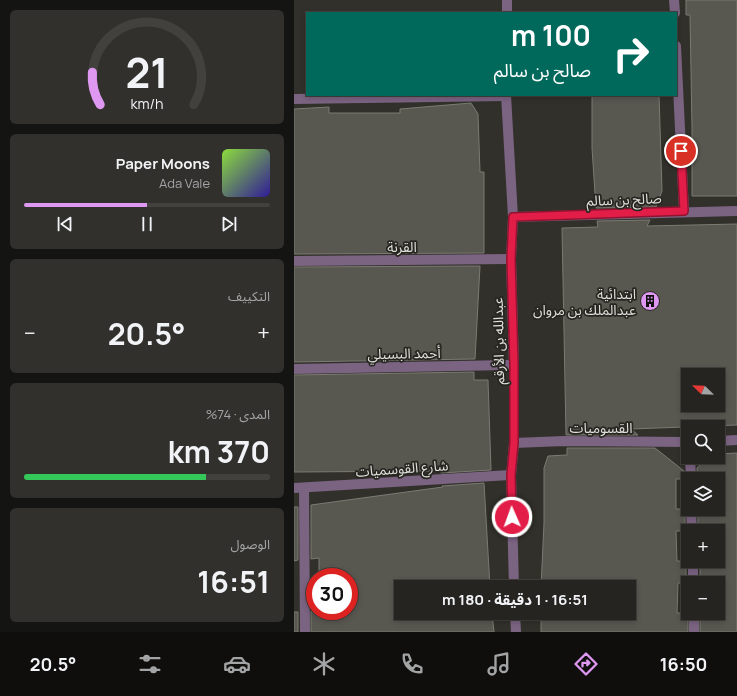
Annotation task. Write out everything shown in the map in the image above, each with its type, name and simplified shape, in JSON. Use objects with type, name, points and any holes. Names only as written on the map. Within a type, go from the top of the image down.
[{"type":"street","points":[[507,0],[507,12]]},
{"type":"street","points":[[674,0],[674,12]]},
{"type":"street","points":[[677,67],[684,211]]},
{"type":"street","points":[[294,99],[506,96]]},
{"type":"street","name":"عبدالله بن الأرقم","points":[[506,96],[513,217],[511,259],[514,365],[514,443],[511,475],[514,580]]},
{"type":"street","name":"صالح بن سالم","points":[[513,217],[684,211],[737,211]]},
{"type":"street","name":"القرنة","points":[[294,261],[511,259]]},
{"type":"street","name":"أحمد البسيلي","points":[[294,369],[514,365]]},
{"type":"street","points":[[725,441],[737,440]]},
{"type":"street","name":"القسوميات","points":[[514,443],[564,441],[681,442]]},
{"type":"street","name":"شارع القوسميات","points":[[299,488],[511,475]]},
{"type":"street","points":[[299,488],[305,632]]},
{"type":"street","points":[[515,620],[516,632]]},
{"type":"street","points":[[694,620],[694,632]]},
{"type":"building","points":[[686,0],[737,0],[737,196],[692,196],[690,15],[686,15]]},
{"type":"building","points":[[592,96],[659,96],[662,191],[656,207],[596,208],[592,148]]},
{"type":"building","points":[[471,103],[478,114],[480,172],[484,172],[484,253],[294,254],[294,109],[329,107],[329,113],[400,113],[400,109]]},
{"type":"building","name":"ابتدائية عبدالملك بن مروان","points":[[650,220],[647,226],[737,224],[737,425],[725,425],[725,420],[681,420],[681,427],[631,429],[638,435],[566,435],[562,228],[598,227],[597,221]]},
{"type":"building","points":[[480,266],[475,359],[294,362],[294,267]]},
{"type":"building","points":[[474,372],[474,380],[488,380],[491,470],[441,473],[441,471],[294,472],[294,375]]},
{"type":"building","points":[[567,448],[655,448],[684,471],[681,472],[681,479],[676,479],[676,509],[681,509],[681,516],[685,516],[685,524],[681,524],[681,531],[676,531],[677,561],[681,561],[681,568],[686,568],[686,576],[681,576],[681,583],[678,583],[677,613],[681,613],[681,620],[688,620],[688,632],[541,632],[541,620],[636,620],[636,580],[541,580],[544,523],[544,468],[548,456],[567,455]]},
{"type":"building","points":[[737,453],[737,632],[700,632],[700,620],[725,620],[725,576],[700,576],[700,568],[725,568],[725,524],[698,524],[698,516],[725,516],[725,472],[697,472],[697,468],[701,464],[725,464],[725,454]]},
{"type":"building","points":[[484,483],[490,580],[394,580],[394,620],[493,620],[494,632],[311,632],[311,620],[358,620],[358,568],[319,568],[319,558],[311,559],[311,505],[443,487],[442,486]]},
{"type":"building","points":[[294,507],[298,507],[298,560],[294,561]]},
{"type":"building","points":[[294,612],[298,612],[298,632],[294,632]]},
{"type":"place","name":"ابتدائية عبدالملك بن مروان","points":[[650,301]]},
{"type":"route","points":[[512,517],[511,475],[514,443],[514,365],[511,259],[513,217],[684,211],[681,151]]}]
